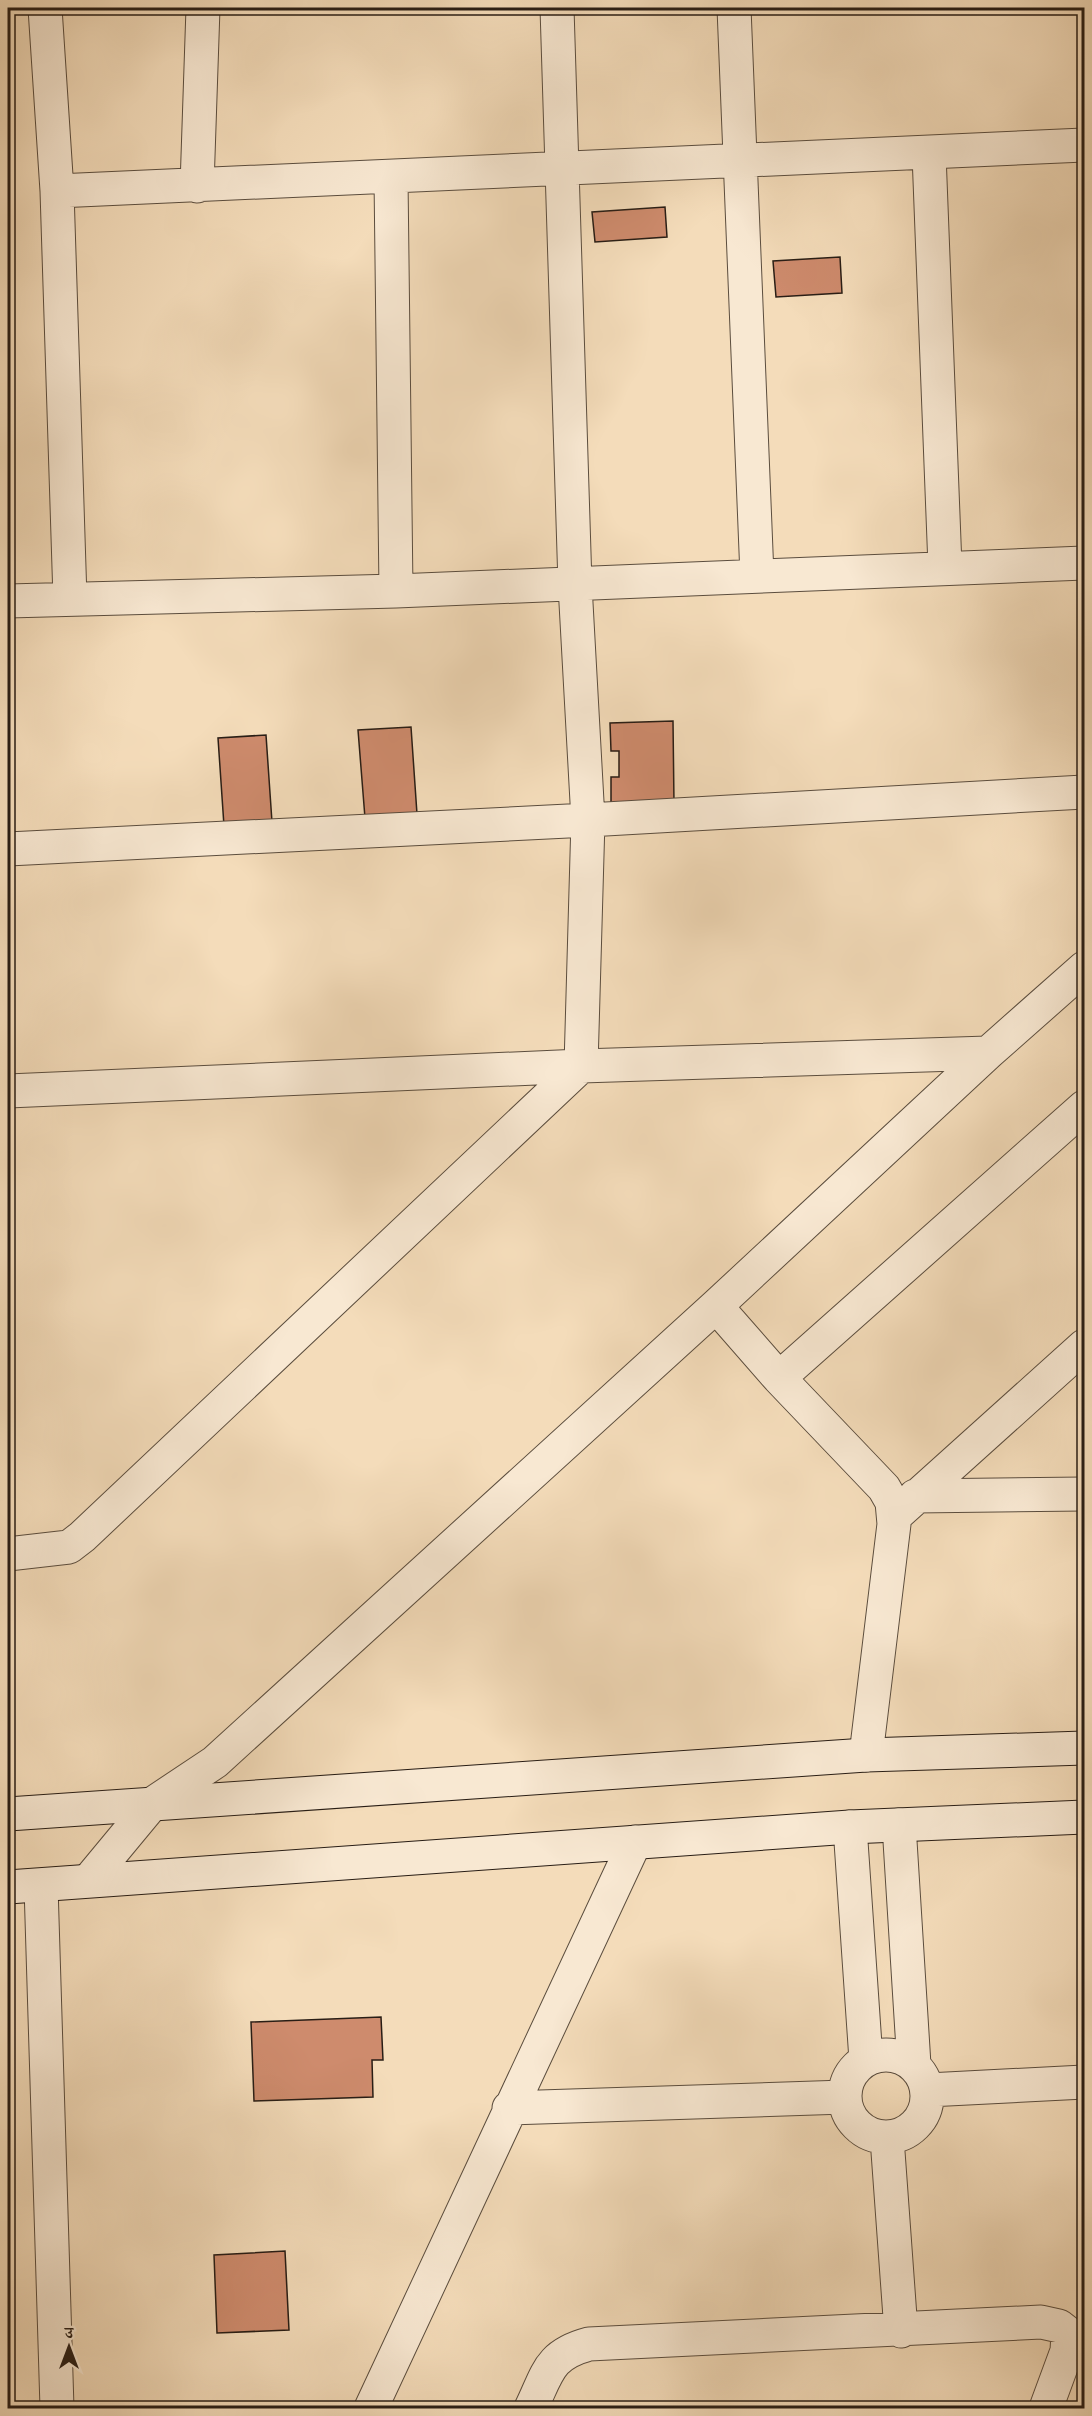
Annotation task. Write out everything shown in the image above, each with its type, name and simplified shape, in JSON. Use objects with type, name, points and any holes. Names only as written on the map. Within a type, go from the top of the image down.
[{"type":"street","points":[[45,8],[57,191],[70,599]]},
{"type":"street","points":[[197,186],[203,8]]},
{"type":"street","points":[[8,1554],[69,1547],[82,1537],[581,1066],[588,820],[575,585],[557,8]]},
{"type":"street","points":[[734,8],[757,576]]},
{"type":"street","points":[[57,191],[929,154],[1084,145]]},
{"type":"street","points":[[929,154],[945,567]]},
{"type":"street","points":[[391,178],[396,591]]},
{"type":"street","points":[[8,601],[575,585],[945,567],[1084,563]]},
{"type":"street","points":[[8,849],[1084,792]]},
{"type":"street","points":[[89,1880],[152,1804],[215,1762],[716,1306],[988,1053],[1084,968]]},
{"type":"street","points":[[8,1091],[581,1066],[988,1053]]},
{"type":"street","points":[[779,1378],[1084,1107]]},
{"type":"street","points":[[716,1306],[779,1378],[884,1488],[892,1502],[904,1507],[1084,1494]]},
{"type":"street","points":[[866,1755],[904,1507],[1084,1346]]},
{"type":"street","points":[[8,1814],[866,1755],[1084,1748]]},
{"type":"street","points":[[8,1887],[850,1827],[1084,1816]]},
{"type":"street","points":[[899,1825],[921,2077],[928,2103],[918,2122],[901,2135],[887,2138],[874,2136],[863,2130],[847,2109],[845,2097],[850,2076],[866,2060],[890,2055],[921,2077],[1084,2082]]},
{"type":"street","points":[[850,1827],[866,2060]]},
{"type":"street","points":[[371,2409],[509,2108],[635,1842]]},
{"type":"street","points":[[41,1886],[57,2409]]},
{"type":"street","points":[[509,2108],[845,2097]]},
{"type":"street","points":[[887,2138],[901,2331]]},
{"type":"street","points":[[531,2409],[554,2360],[569,2349],[589,2344],[901,2331],[1041,2322],[1059,2325],[1068,2333],[1067,2351],[1046,2409]]},
{"type":"building","points":[[665,207],[667,237],[595,242],[592,212]]},
{"type":"building","points":[[840,257],[842,293],[776,297],[773,261]]},
{"type":"building","points":[[673,721],[674,804],[611,806],[611,777],[619,777],[619,751],[611,751],[610,723]]},
{"type":"building","points":[[411,727],[417,814],[365,818],[358,730]]},
{"type":"building","points":[[266,735],[272,822],[224,826],[218,738]]},
{"type":"building","points":[[381,2017],[383,2060],[372,2060],[373,2097],[254,2101],[251,2022]]},
{"type":"building","points":[[285,2251],[289,2330],[217,2333],[214,2255]]}]
